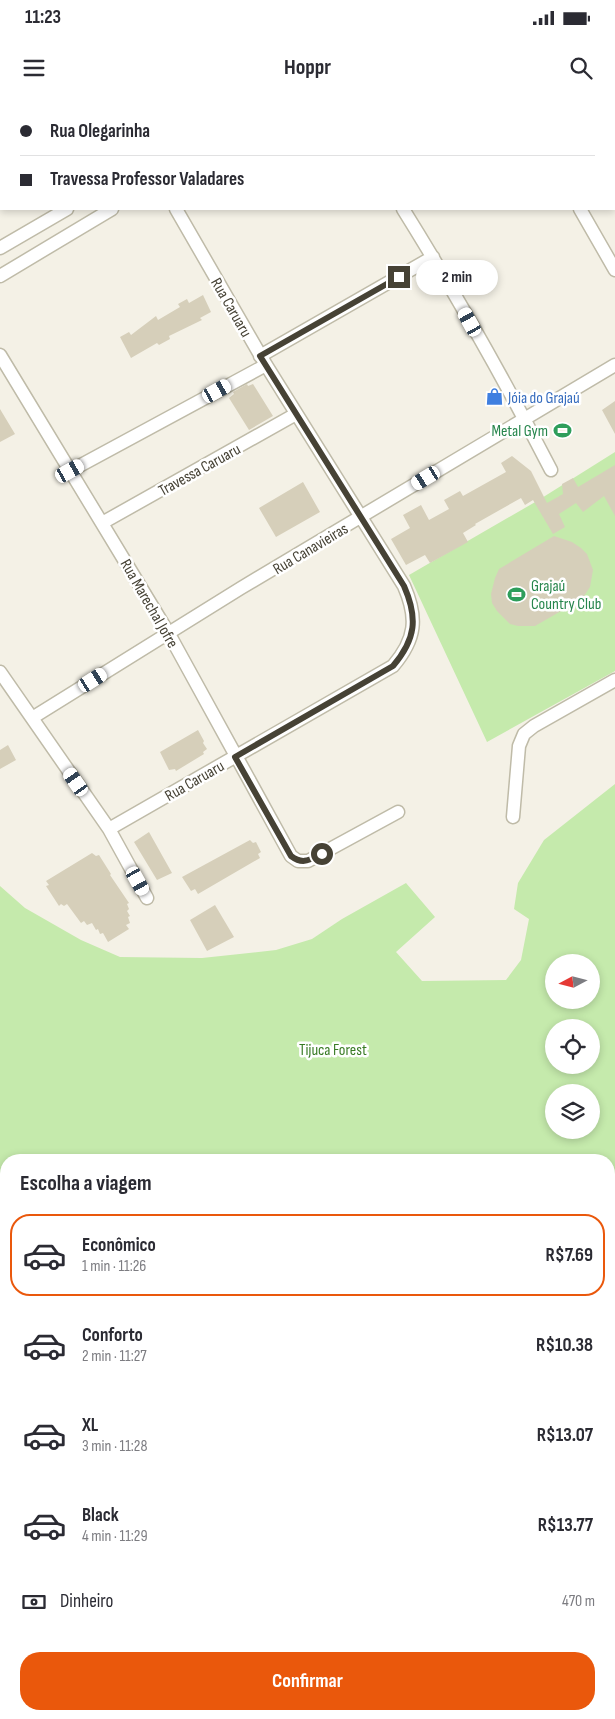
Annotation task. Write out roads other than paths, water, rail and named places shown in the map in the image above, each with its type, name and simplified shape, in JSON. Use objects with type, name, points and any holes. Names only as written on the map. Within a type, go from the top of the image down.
[{"type":"street","points":[[0,248],[65,210]]},
{"type":"street","points":[[0,276],[110,210]]},
{"type":"street","name":"Rua Caruaru","points":[[109,829],[393,666],[408,645],[412,634],[412,604],[404,586],[263,360],[177,210]]},
{"type":"street","points":[[405,210],[434,257],[524,419],[550,470]]},
{"type":"street","points":[[581,210],[615,270]]},
{"type":"street","points":[[70,471],[263,360],[434,257]]},
{"type":"street","name":"Rua Marechal Jofre","points":[[0,356],[169,634],[291,856],[298,861],[308,861],[398,812]]},
{"type":"street","name":"Rua Canavieiras","points":[[32,718],[241,588],[615,365]]},
{"type":"street","name":"Travessa Caruaru","points":[[102,523],[296,414]]},
{"type":"street","points":[[0,672],[109,829],[147,898]]},
{"type":"street","points":[[513,817],[519,746],[524,734],[534,726],[615,680]]},
{"type":"place","name":"Jóia do Grajaú","points":[[494,397]]},
{"type":"place","name":"Metal Gym","points":[[562,430]]},
{"type":"place","name":"Grajaú Country Club","points":[[517,594]]},
{"type":"park label","name":"Tijuca Forest","points":[[333,1049]]}]
